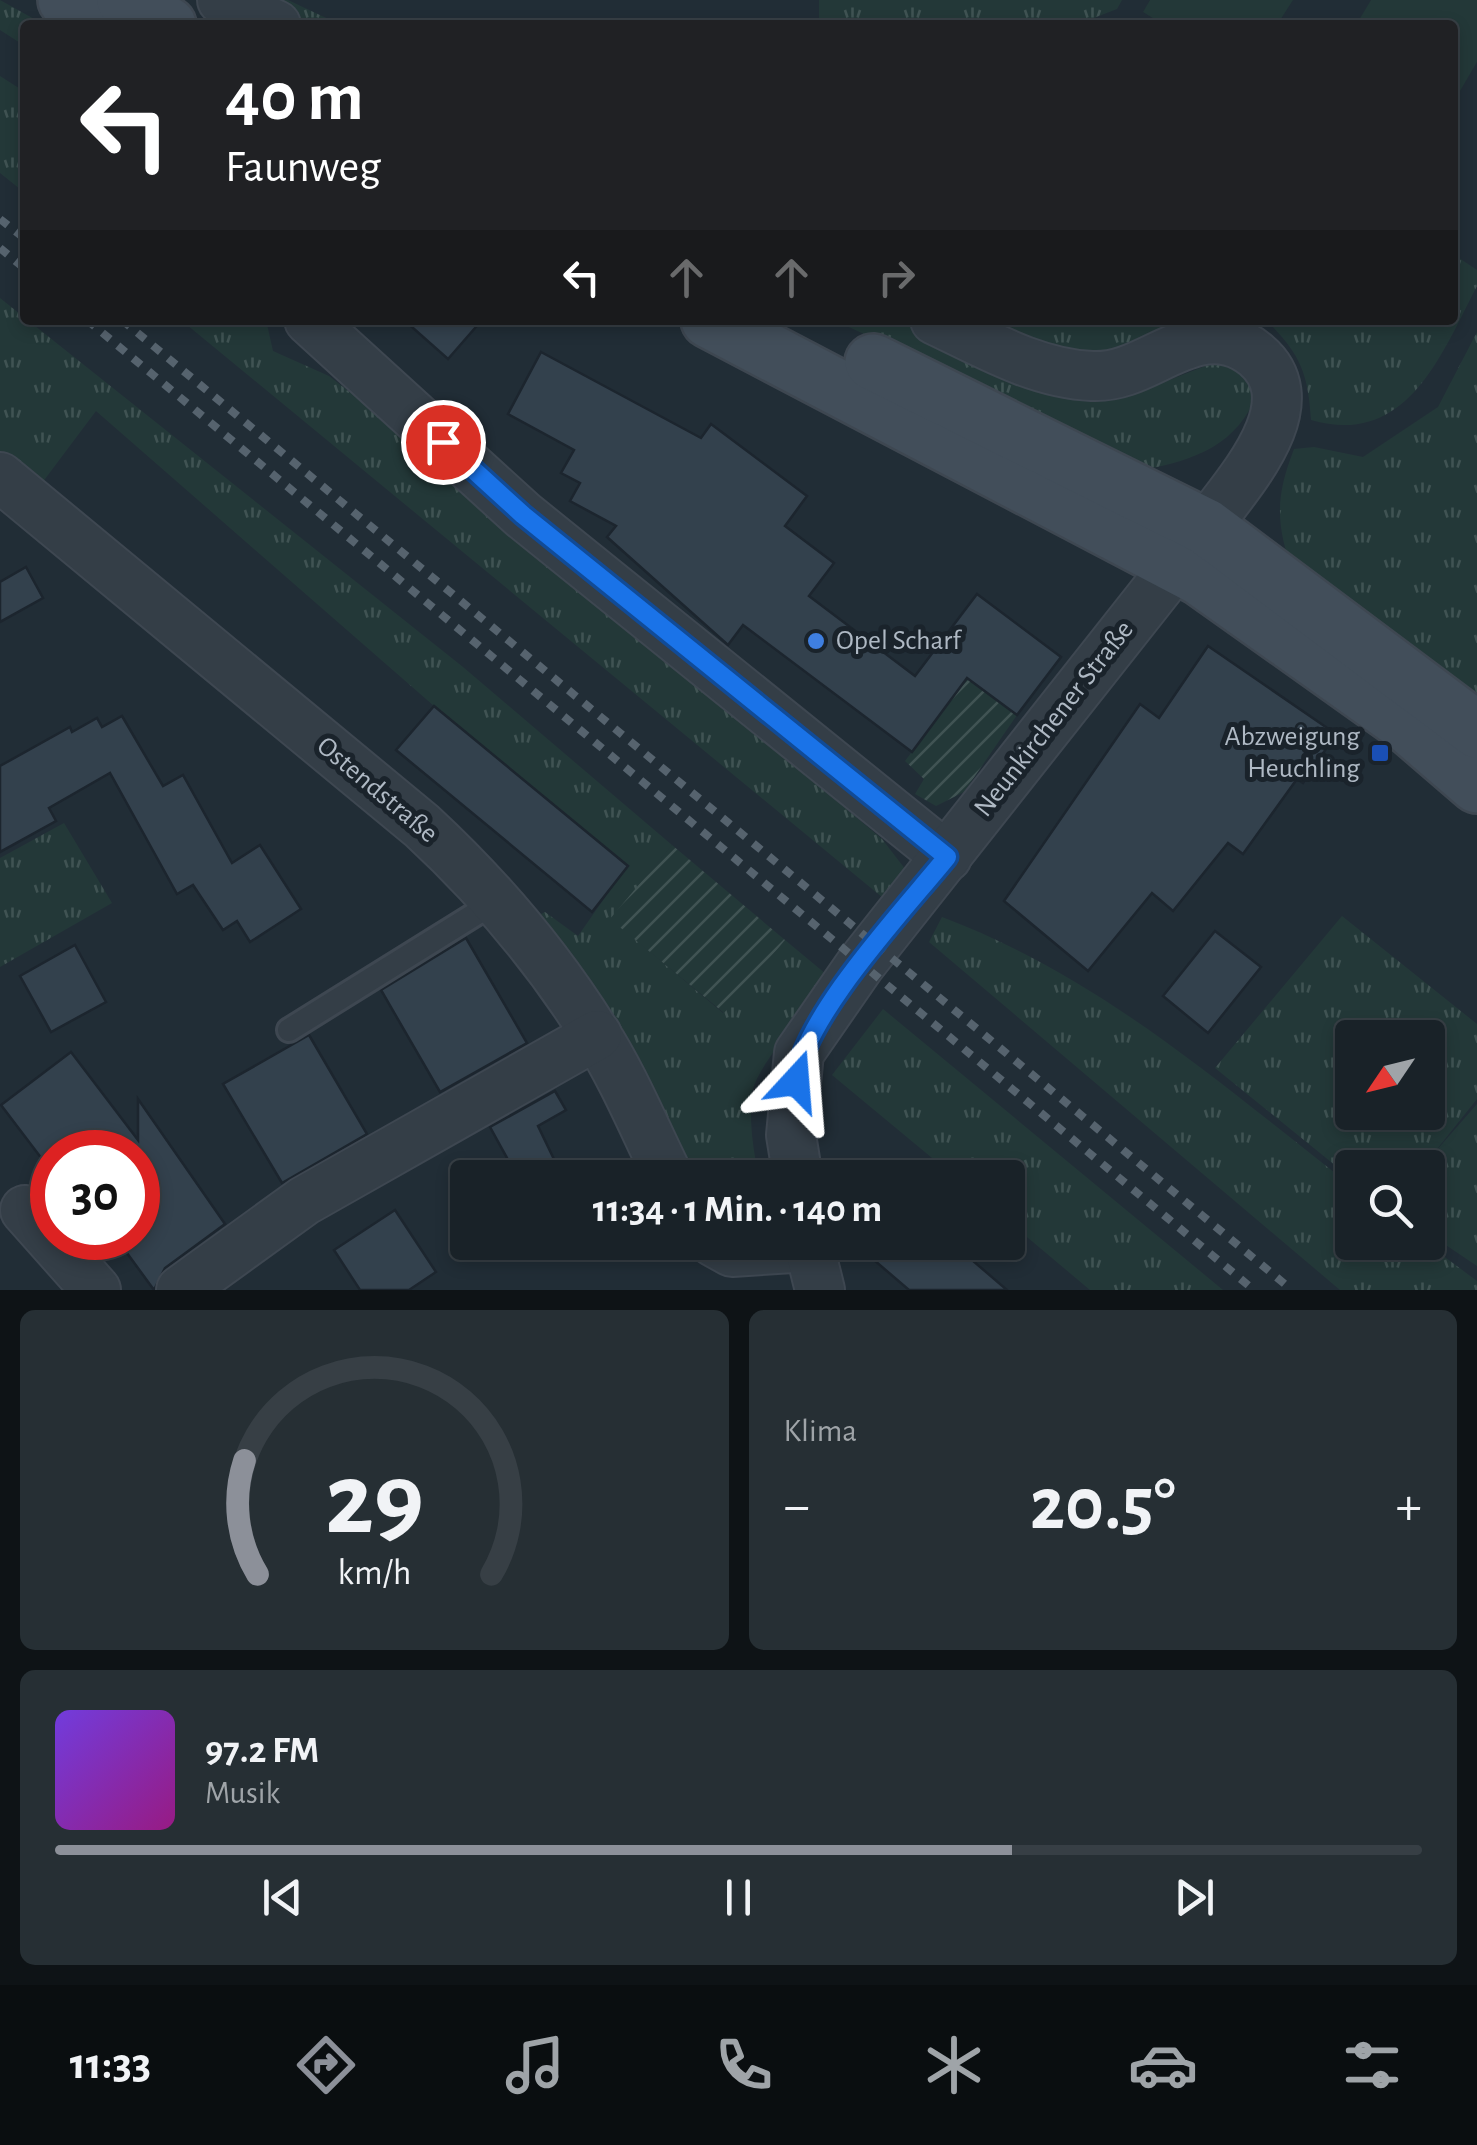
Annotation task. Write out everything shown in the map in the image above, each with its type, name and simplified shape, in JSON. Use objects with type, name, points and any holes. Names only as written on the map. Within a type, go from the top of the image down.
[{"type":"main road","points":[[66,0],[104,20]]},
{"type":"main road","points":[[124,0],[159,20]]},
{"type":"main road","points":[[721,325],[1191,545],[1477,785]]},
{"type":"main road","points":[[799,325],[1191,545],[1477,730]]},
{"type":"street","points":[[222,0],[265,20]]},
{"type":"street","points":[[314,325],[523,515],[947,857]]},
{"type":"street","name":"Neunkirchener Straße","points":[[795,1160],[791,1135],[799,1054],[860,965],[1260,453],[1278,407],[1275,386],[1257,356],[1222,339],[1200,340],[1123,372],[1064,374],[947,325]]},
{"type":"street","name":"Ostendstraße","points":[[0,477],[422,826],[498,900],[597,1035],[660,1160]]},
{"type":"street","points":[[181,1290],[304,1200],[597,1035]]},
{"type":"street","points":[[25,1210],[96,1290]]},
{"type":"lane","points":[[290,1030],[498,900]]},
{"type":"green space","points":[[0,0],[36,20],[20,20],[20,43],[0,30]]},
{"type":"green space","points":[[259,0],[288,0],[330,20],[301,20]]},
{"type":"green space","points":[[819,0],[1122,0],[1117,9],[1089,20],[819,20]]},
{"type":"green space","points":[[1150,0],[1293,0],[1280,20],[1156,20],[1143,12]]},
{"type":"green space","points":[[1371,0],[1477,0],[1477,62],[1458,94],[1458,20],[1359,20]]},
{"type":"green space","points":[[0,76],[20,89],[20,189],[0,173]]},
{"type":"green space","points":[[1458,257],[1477,270],[1477,286],[1458,323]]},
{"type":"green space","points":[[0,298],[20,314],[20,325],[34,325],[463,667],[672,845],[611,919],[723,1013],[785,940],[832,979],[786,1034],[756,1081],[751,1125],[756,1160],[678,1160],[537,916],[545,912],[578,936],[627,866],[434,706],[96,411],[39,487],[0,455]]},
{"type":"green space","points":[[187,325],[267,325],[273,351],[329,376],[383,418],[882,839],[909,874],[894,907]]},
{"type":"green space","points":[[845,325],[922,325],[1025,372],[1093,392],[1164,382],[1208,365],[1232,363],[1248,382],[1254,401],[1233,431],[1206,451],[1136,471],[975,386]]},
{"type":"green space","points":[[984,325],[1168,325],[1123,350],[1104,355],[1065,354]]},
{"type":"green space","points":[[1271,325],[1457,325],[1434,366],[1396,408],[1372,421],[1344,425],[1311,420],[1304,376],[1287,343]]},
{"type":"green space","points":[[1477,332],[1477,701],[1287,554],[1280,513],[1282,489],[1294,449],[1314,447],[1363,457],[1438,407]]},
{"type":"green space","points":[[967,678],[1017,715],[964,792],[936,806],[915,794],[924,779],[905,761]]},
{"type":"green space","points":[[64,823],[112,903],[0,967],[0,858]]},
{"type":"green space","points":[[672,845],[785,940],[724,1013],[610,919]]},
{"type":"green space","points":[[1342,916],[1477,1024],[1477,1099],[1436,1150],[1335,1150],[1335,1165],[1215,1068]]},
{"type":"green space","points":[[942,917],[1055,970],[1157,1036],[1335,1173],[1335,1260],[1445,1257],[1477,1281],[1477,1290],[1340,1290],[929,942]]},
{"type":"green space","points":[[883,1009],[1223,1290],[1090,1290],[1025,1235],[1025,1160],[934,1160],[832,1075]]},
{"type":"green space","points":[[1477,1104],[1477,1266],[1445,1244],[1445,1150],[1437,1150]]},
{"type":"building","points":[[410,325],[478,325],[448,359]]},
{"type":"building","points":[[541,352],[701,438],[711,424],[807,496],[785,526],[834,563],[809,596],[915,676],[977,594],[1061,657],[1017,715],[967,678],[912,752],[743,625],[728,645],[607,537],[616,526],[570,501],[580,483],[561,473],[574,450],[508,414]]},
{"type":"building","points":[[26,567],[43,598],[0,622],[0,582]]},
{"type":"building","points":[[1208,646],[1336,734],[1303,783],[1297,779],[1243,854],[1228,843],[1173,911],[1152,893],[1088,971],[1004,901],[1140,704],[1159,718]]},
{"type":"building","points":[[434,706],[628,866],[592,912],[396,750]]},
{"type":"building","points":[[122,716],[163,786],[183,775],[232,863],[260,845],[301,909],[250,942],[237,921],[223,930],[193,885],[177,894],[110,773],[49,808],[56,821],[0,852],[0,766],[70,727],[72,732],[97,718],[102,727]]},
{"type":"building","points":[[1215,931],[1261,967],[1208,1033],[1163,996]]},
{"type":"building","points":[[466,938],[527,1043],[440,1092],[381,990]]},
{"type":"building","points":[[75,945],[106,1002],[51,1032],[20,976]]},
{"type":"building","points":[[309,1035],[367,1134],[282,1183],[223,1084]]},
{"type":"building","points":[[71,1052],[130,1130],[30,1130],[30,1143],[1,1105]]},
{"type":"building","points":[[555,1091],[566,1110],[538,1126],[554,1160],[508,1160],[490,1127]]},
{"type":"building","points":[[138,1099],[160,1130],[138,1130]]},
{"type":"building","points":[[160,1131],[225,1224],[165,1268],[154,1290],[132,1260],[160,1260]]},
{"type":"building","points":[[395,1210],[436,1272],[409,1290],[360,1290],[334,1250]]},
{"type":"building","points":[[874,1260],[972,1260],[1007,1290],[909,1290]]},
{"type":"railway","points":[[0,219],[20,235]]},
{"type":"railway","points":[[0,248],[20,265]]},
{"type":"railway","points":[[93,325],[1254,1290]]},
{"type":"railway","points":[[128,325],[1292,1290]]},
{"type":"place","name":"Opel Scharf","points":[[816,641]]},
{"type":"place","name":"Abzweigung Heuchling","points":[[1380,753]]},
{"type":"route","points":[[443,442],[523,515],[947,857],[860,965],[799,1054],[796,1081]]}]
